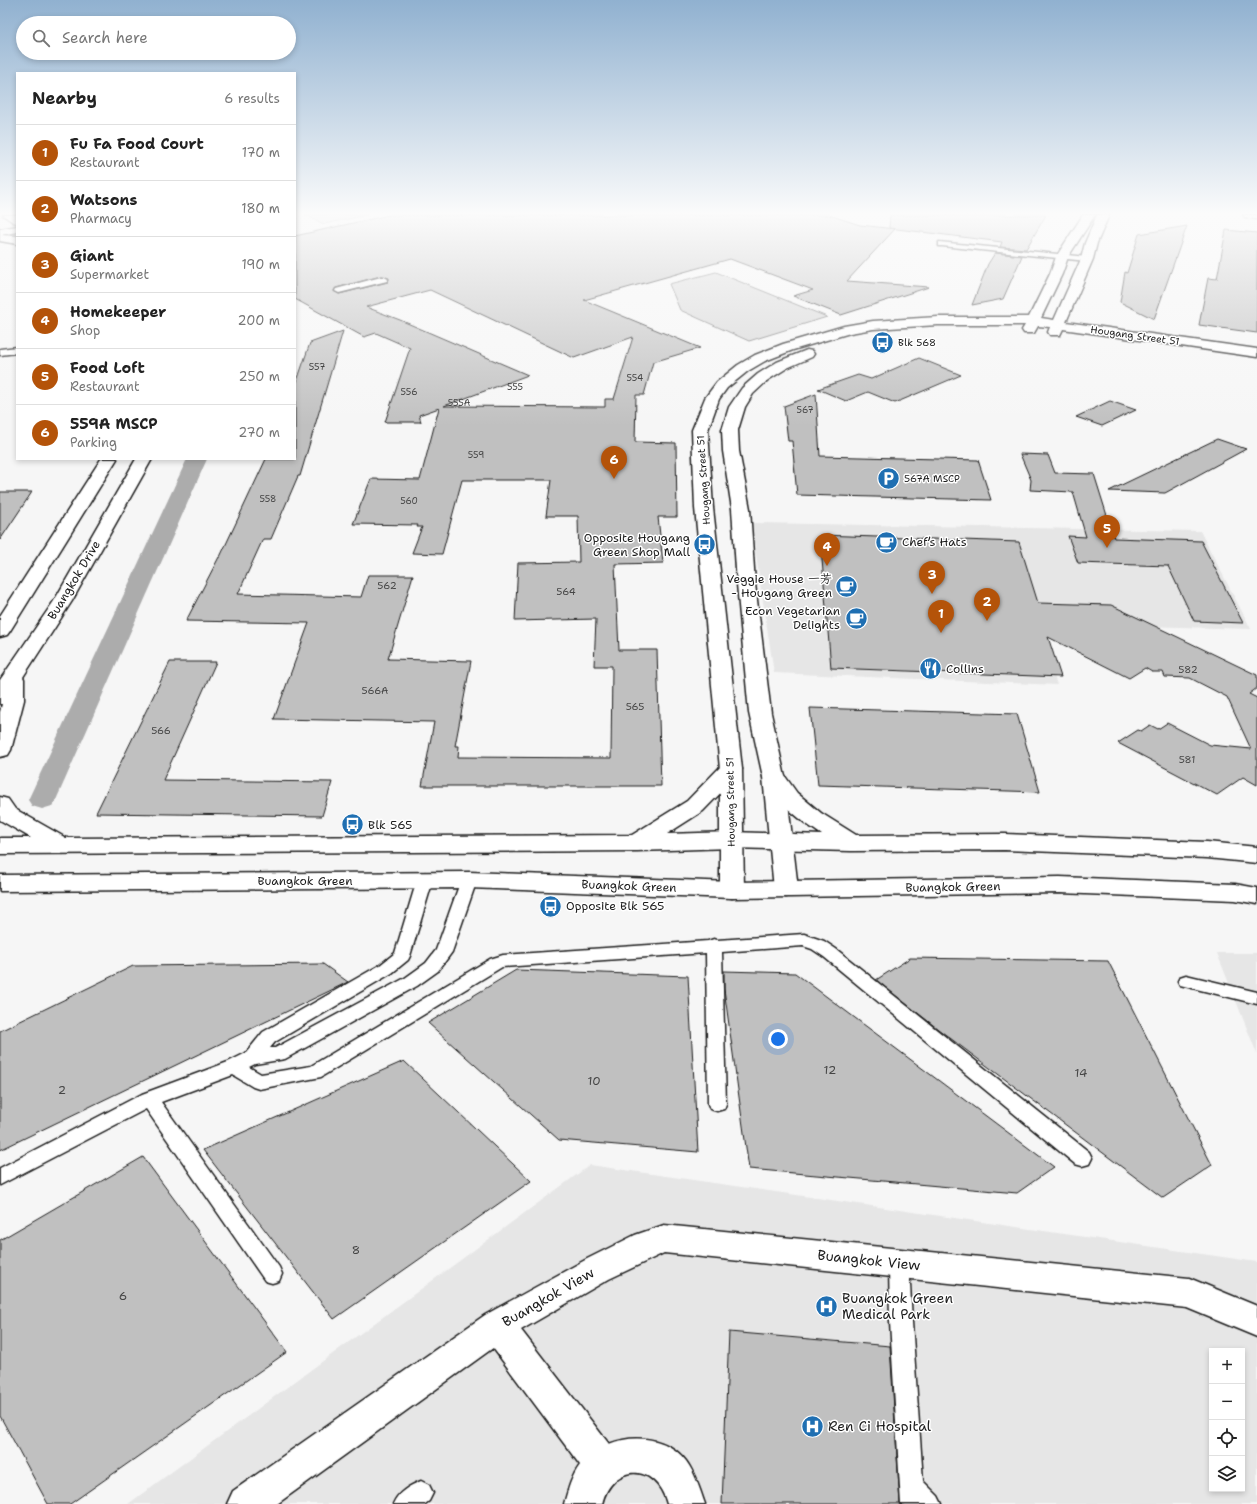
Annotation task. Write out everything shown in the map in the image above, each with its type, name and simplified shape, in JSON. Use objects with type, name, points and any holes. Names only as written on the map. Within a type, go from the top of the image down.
[{"type":"street","points":[[1031,325],[1051,285]]},
{"type":"street","points":[[1056,328],[1075,285]]},
{"type":"street","name":"Hougang Street 51","points":[[732,890],[731,769],[704,508],[700,430],[712,398],[722,385],[743,368],[760,358],[788,347],[849,329],[938,321],[1031,325],[1257,354]]},
{"type":"street","name":"Hougang Street 51","points":[[786,889],[774,777],[760,713],[746,584],[741,509],[731,451],[730,430],[737,406],[747,391],[763,377],[782,365],[819,350],[855,339],[894,333],[1031,325]]},
{"type":"street","name":"Hougang Street 51","points":[[1056,328],[1257,362]]},
{"type":"street","points":[[0,631],[108,460]]},
{"type":"street","name":"Buangkok Drive","points":[[0,698],[62,601],[143,460]]},
{"type":"street","points":[[0,750],[14,700],[14,674]]},
{"type":"street","points":[[637,843],[695,806],[731,769]]},
{"type":"street","points":[[774,777],[789,798],[813,818],[851,844]]},
{"type":"street","points":[[0,804],[6,814],[60,844]]},
{"type":"street","points":[[0,846],[60,844],[637,843],[731,840],[851,844],[1005,842],[1207,850],[1257,856]]},
{"type":"street","name":"Buangkok Green","points":[[0,883],[469,880],[732,890],[1060,885],[1235,892],[1257,896]]},
{"type":"street","name":"Buangkok View","points":[[258,1500],[497,1326],[598,1268],[664,1239],[1189,1293],[1257,1322]]},
{"type":"street","name":"Buangkok View","points":[[497,1326],[603,1466]]},
{"type":"street","points":[[583,1504],[588,1483],[603,1466],[624,1456],[646,1456],[666,1466],[681,1484],[686,1504]]},
{"type":"lane","points":[[339,291],[361,285]]},
{"type":"lane","points":[[0,352],[16,350]]},
{"type":"lane","points":[[252,1058],[269,1037],[386,969],[402,956],[409,937],[424,880]]},
{"type":"lane","points":[[0,1177],[149,1099],[234,1067],[252,1058],[279,1054],[411,982],[432,967],[444,952],[469,880]]},
{"type":"lane","points":[[234,1067],[259,1082],[315,1072],[496,963],[503,961],[714,945],[804,940],[818,945],[830,953],[1082,1158]]},
{"type":"lane","points":[[714,945],[717,1104]]},
{"type":"lane","points":[[1186,981],[1257,998]]},
{"type":"lane","points":[[149,1099],[272,1274]]},
{"type":"lane","points":[[899,1264],[913,1496],[930,1504]]},
{"type":"shaded area","points":[[670,285],[749,285],[827,317],[749,341],[680,310]]},
{"type":"shaded area","points":[[751,523],[1200,531],[1251,629],[1036,623],[1057,685],[774,673]]},
{"type":"shaded area","points":[[1217,953],[1257,953],[1257,1054]]},
{"type":"shaded area","name":"Buangkok Green Medical Park","points":[[590,1165],[1257,1262],[1257,1504],[128,1504]]},
{"type":"building","points":[[296,285],[347,285],[336,288],[334,291],[339,294],[375,285],[637,285],[584,300],[700,348],[653,362],[644,395],[636,395],[635,442],[676,443],[677,517],[658,517],[663,563],[615,564],[619,650],[657,650],[661,786],[422,786],[434,722],[274,719],[309,623],[186,621],[220,557],[266,460],[296,460],[296,384],[310,343],[343,331],[300,476],[298,476],[271,539],[263,539],[238,594],[361,597],[368,575],[413,575],[388,659],[471,661],[455,746],[459,746],[458,757],[611,758],[612,666],[594,666],[596,619],[515,621],[518,563],[579,562],[578,516],[546,516],[551,480],[462,480],[442,554],[412,553],[422,527],[417,527],[418,525],[353,524],[371,479],[420,480],[439,408],[419,415],[421,422],[385,422],[410,348],[376,333],[364,337],[296,300]],"holes":[[[430,290],[574,358],[633,337],[614,399],[605,399],[605,407],[444,406],[528,375],[366,307]]]},
{"type":"building","points":[[800,285],[904,285],[929,287],[841,315],[793,296],[813,290]]},
{"type":"building","points":[[980,285],[1009,285],[1003,299],[972,305]]},
{"type":"building","points":[[1123,285],[1166,285],[1154,319],[1120,302]]},
{"type":"building","points":[[1207,285],[1257,285],[1257,333],[1199,325]]},
{"type":"building","points":[[919,358],[961,375],[895,403],[868,392],[846,401],[818,389],[858,375],[871,379]]},
{"type":"building","name":"567A MSCP","points":[[816,394],[820,456],[978,460],[991,500],[797,495],[792,441],[788,441],[784,406]]},
{"type":"building","points":[[1110,401],[1136,410],[1102,426],[1076,417]]},
{"type":"building","points":[[1217,439],[1246,449],[1165,493],[1109,491]]},
{"type":"building","points":[[1020,454],[1048,455],[1055,473],[1094,474],[1114,538],[1201,541],[1243,623],[1194,621],[1168,566],[1078,563],[1068,536],[1086,537],[1073,492],[1030,490],[1031,480]]},
{"type":"building","points":[[0,492],[32,492],[0,540]]},
{"type":"building","points":[[820,535],[1019,542],[1038,603],[1111,605],[1257,675],[1257,688],[1249,694],[1257,698],[1257,785],[1243,777],[1217,795],[1118,743],[1138,730],[1141,731],[1150,725],[1158,729],[1167,723],[1210,745],[1251,749],[1227,697],[1190,678],[1165,677],[1163,672],[1152,672],[1145,668],[1129,678],[1048,637],[1061,677],[831,668]]},
{"type":"building","points":[[170,662],[216,662],[163,780],[332,782],[322,816],[96,813]]},
{"type":"building","points":[[810,708],[1017,714],[1040,792],[818,785]]},
{"type":"building","points":[[910,958],[1108,961],[1212,1165],[1163,1198],[938,1029],[876,980]]},
{"type":"building","points":[[323,964],[348,982],[0,1150],[0,1031],[133,966]]},
{"type":"building","points":[[516,970],[688,976],[698,1152],[559,1140],[428,1023]]},
{"type":"building","points":[[724,971],[795,973],[1054,1167],[1017,1193],[749,1169],[724,989]]},
{"type":"building","points":[[404,1061],[531,1181],[334,1319],[203,1150]]},
{"type":"building","points":[[143,1157],[287,1352],[70,1504],[48,1504],[0,1416],[0,1240]]},
{"type":"building","name":"Ren Ci Hospital","points":[[729,1332],[890,1346],[900,1504],[722,1504]]},
{"type":"waterway","points":[[42,800],[197,460]]},
{"type":"place","name":"Blk 568","points":[[883,342]]},
{"type":"place","name":"567A MSCP","points":[[889,478]]},
{"type":"place","name":"559A MSCP","points":[[614,479]]},
{"type":"place","name":"Chef’s Hats","points":[[887,542]]},
{"type":"place","name":"Opposite Hougang Green Shop Mall","points":[[705,545]]},
{"type":"place","name":"Food Loft","points":[[1107,548]]},
{"type":"place","name":"Homekeeper","points":[[827,566]]},
{"type":"place","name":"Veggie House 一芳 - Hougang Green","points":[[847,586]]},
{"type":"place","name":"Giant","points":[[932,594]]},
{"type":"place","name":"Econ Vegetarian Delights","points":[[856,618]]},
{"type":"place","name":"Watsons","points":[[987,621]]},
{"type":"place","name":"Fu Fa Food Court","points":[[941,633]]},
{"type":"place","name":"Collins","points":[[931,669]]},
{"type":"place","name":"Blk 565","points":[[352,825]]},
{"type":"place","name":"Opposite Blk 565","points":[[551,906]]},
{"type":"place","name":"Buangkok Green Medical Park","points":[[827,1306]]},
{"type":"place","name":"Ren Ci Hospital","points":[[813,1426]]}]
